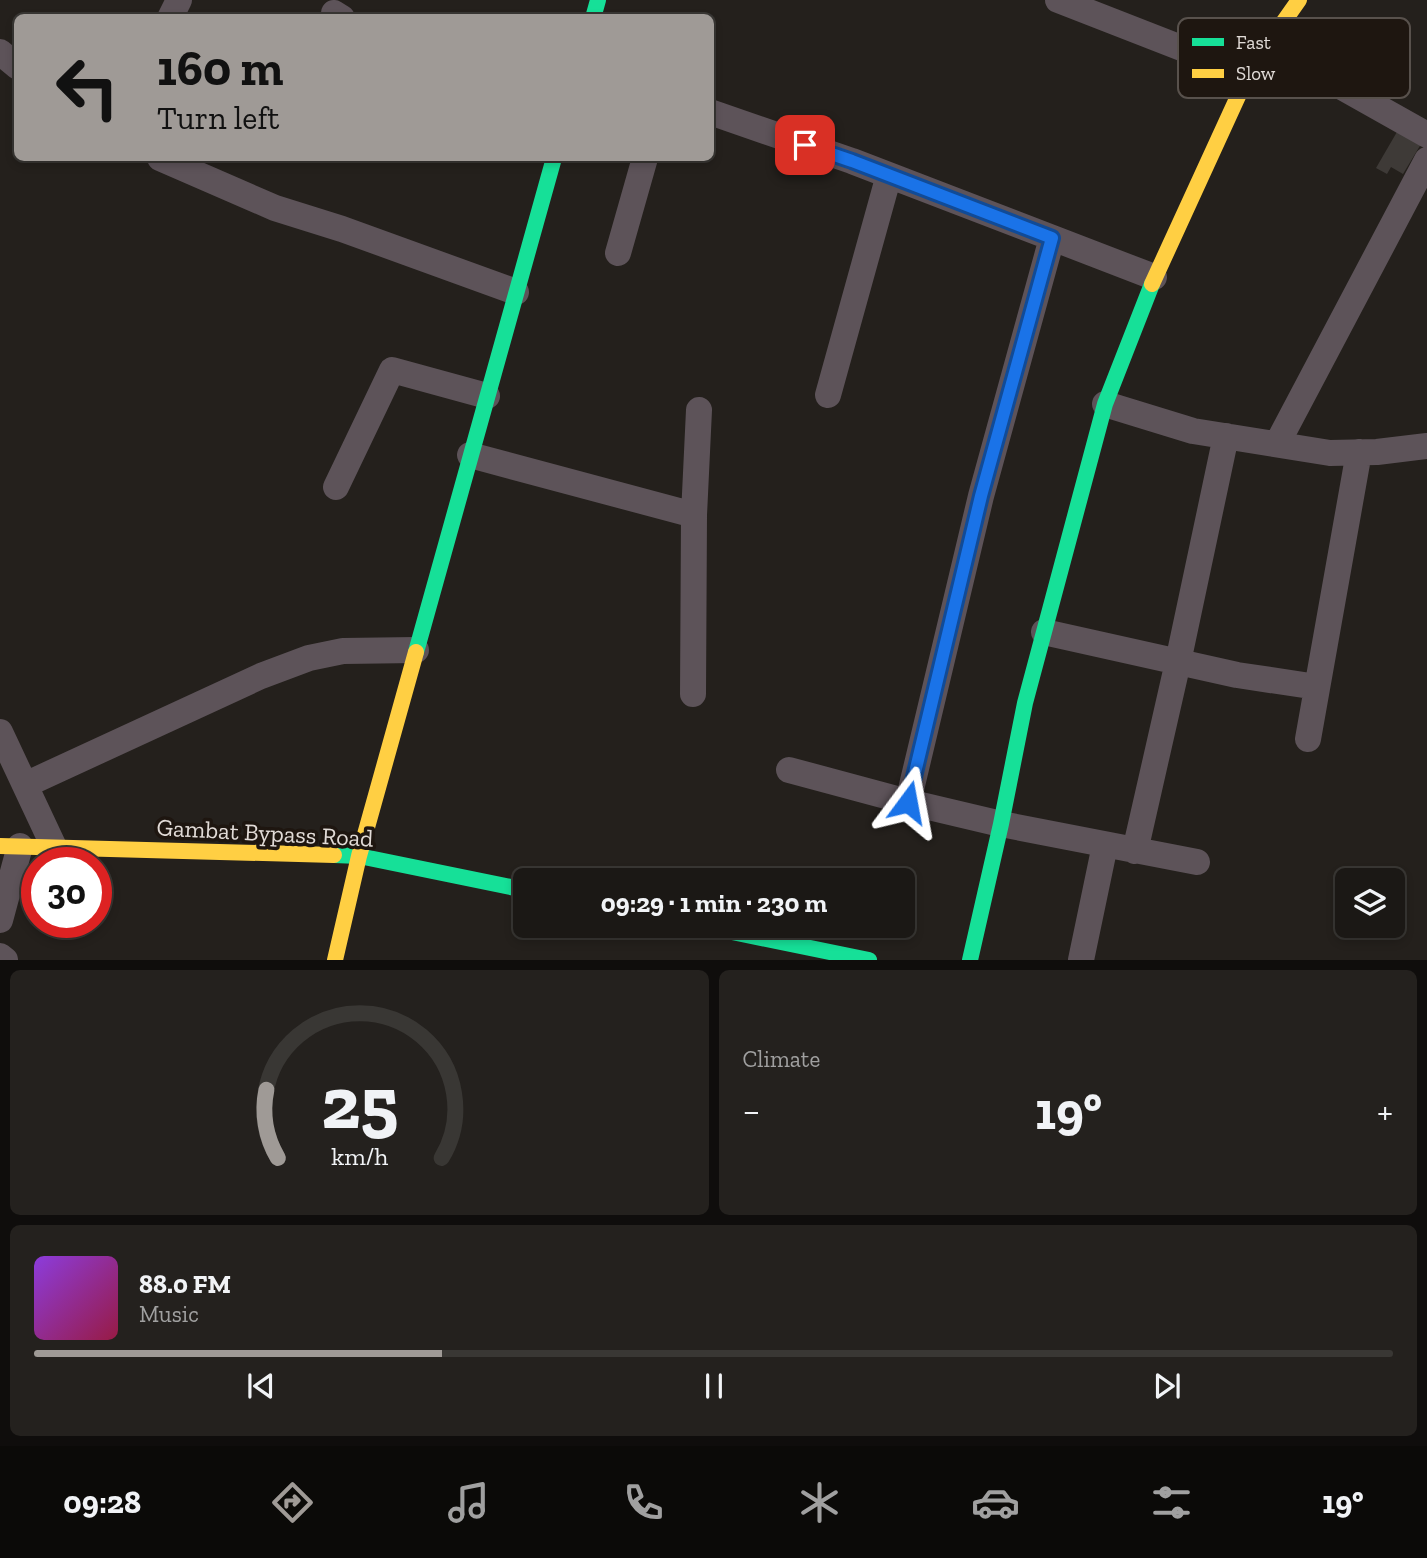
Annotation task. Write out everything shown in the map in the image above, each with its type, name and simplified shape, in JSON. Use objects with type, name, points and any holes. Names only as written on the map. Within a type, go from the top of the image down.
[{"type":"street","points":[[1058,0],[1113,9],[1178,40]]},
{"type":"street","points":[[1286,18],[1299,0]]},
{"type":"street","points":[[0,52],[14,64]]},
{"type":"street","points":[[970,960],[1025,703],[1105,404],[1154,277],[1237,98]]},
{"type":"street","points":[[1361,98],[1427,135]]},
{"type":"street","points":[[714,113],[888,175],[1154,277]]},
{"type":"street","points":[[1277,444],[1427,160]]},
{"type":"street","points":[[167,161],[275,208],[342,229],[516,292]]},
{"type":"street","points":[[335,960],[359,856],[553,161]]},
{"type":"street","points":[[618,253],[644,161]]},
{"type":"street","points":[[828,395],[888,175]]},
{"type":"street","points":[[908,802],[981,496],[1052,238]]},
{"type":"street","points":[[337,487],[392,370],[487,396]]},
{"type":"street","points":[[1105,404],[1193,431],[1330,453],[1377,452],[1427,446]]},
{"type":"street","points":[[693,694],[694,515],[699,410]]},
{"type":"street","points":[[1135,851],[1226,436]]},
{"type":"street","points":[[1308,739],[1359,452]]},
{"type":"street","points":[[470,455],[694,515]]},
{"type":"street","points":[[1044,632],[1237,675],[1317,687]]},
{"type":"street","points":[[25,785],[261,676],[309,658],[344,651],[416,650]]},
{"type":"street","points":[[0,732],[54,847]]},
{"type":"street","points":[[789,770],[1001,824],[1197,862]]},
{"type":"street","points":[[1081,960],[1105,845]]},
{"type":"street","points":[[0,920],[10,846]]},
{"type":"street","name":"Gambat Bypass Road","points":[[10,846],[54,847]]},
{"type":"street","name":"Gambat Bypass Road","points":[[112,849],[359,856],[513,888]]},
{"type":"street","points":[[753,938],[824,955],[869,960]]},
{"type":"street","points":[[0,956],[5,960]]},
{"type":"building","points":[[1401,125],[1424,139],[1403,174],[1391,167],[1387,174],[1376,168]]},
{"type":"traffic: fast","points":[[594,14],[598,0]]},
{"type":"traffic: fast","points":[[416,652],[553,161]]},
{"type":"traffic: fast","points":[[970,960],[1025,703],[1105,404],[1152,284]]},
{"type":"traffic: fast","points":[[334,855],[359,856],[513,888]]},
{"type":"traffic: fast","points":[[762,938],[869,960]]},
{"type":"traffic: slow","points":[[1286,18],[1299,0]]},
{"type":"traffic: slow","points":[[1152,284],[1237,98]]},
{"type":"traffic: slow","points":[[335,960],[359,856],[416,652]]},
{"type":"traffic: slow","points":[[0,846],[334,855]]},
{"type":"route","points":[[805,145],[1052,238],[981,496],[908,802]]}]
